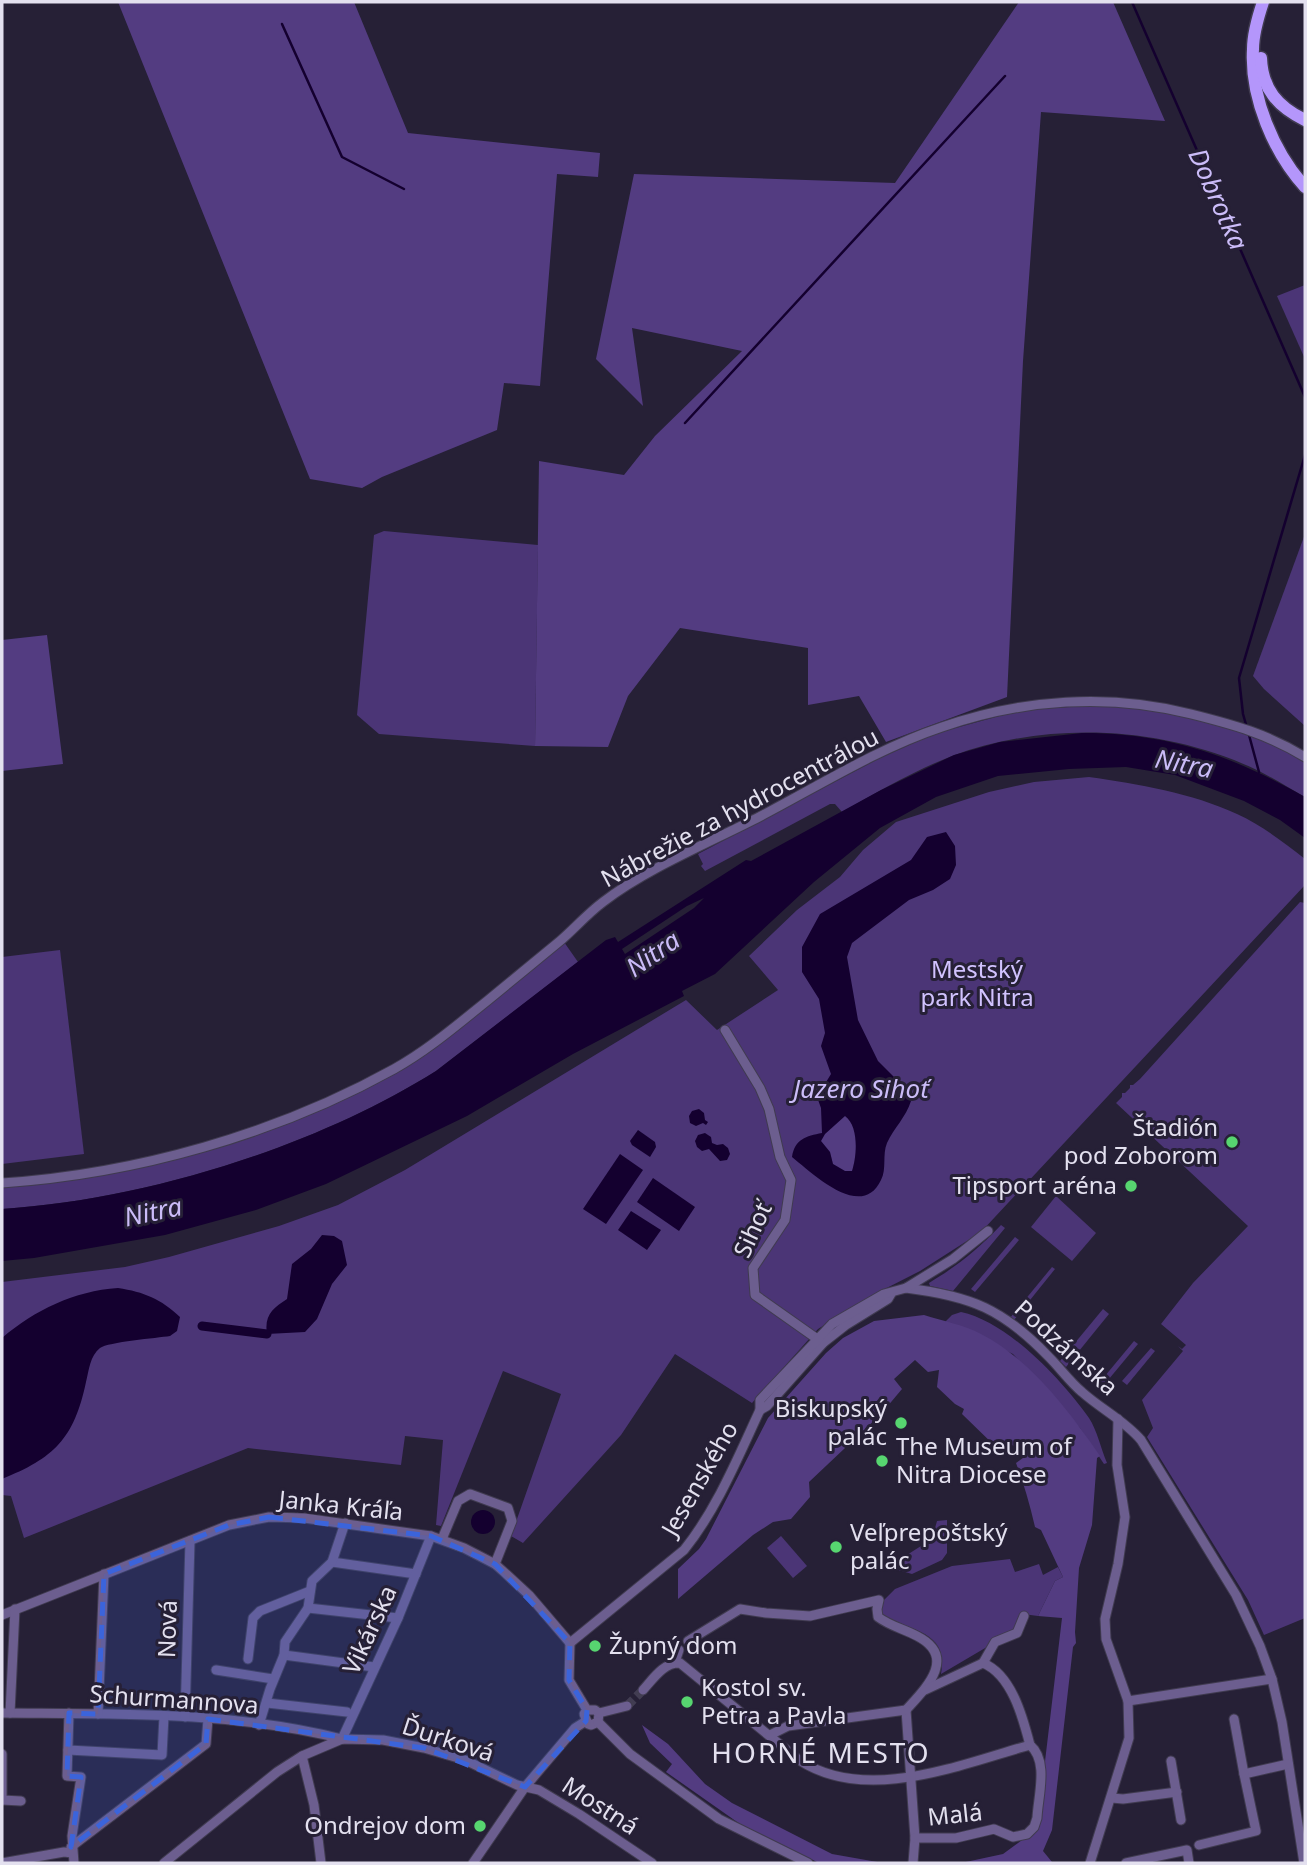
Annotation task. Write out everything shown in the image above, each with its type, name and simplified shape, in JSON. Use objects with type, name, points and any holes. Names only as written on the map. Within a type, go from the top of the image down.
[{"type":"main road","points":[[1262,4],[1261,69],[1268,90],[1285,108],[1305,120]]},
{"type":"main road","points":[[1262,4],[1253,48],[1253,69],[1258,93],[1278,146],[1288,166],[1305,187]]},
{"type":"street","name":"Nábrežie za hydrocentrálou","points":[[2,1183],[75,1176],[153,1161],[269,1126],[328,1102],[431,1047],[593,911],[627,886],[828,780],[941,727],[1015,708],[1088,701],[1149,705],[1265,735],[1305,757]]},
{"type":"street","name":"Sihoť","points":[[725,1030],[760,1088],[769,1109],[780,1157],[791,1180],[785,1220],[753,1268],[755,1295],[821,1340]]},
{"type":"street","name":"Jesenského","points":[[570,1643],[684,1550],[696,1536],[760,1410],[767,1406],[832,1324],[884,1294],[906,1288],[953,1259],[988,1231]]},
{"type":"street","name":"Podzámska","points":[[906,1288],[958,1296],[999,1313],[1032,1341],[1082,1392],[1136,1435],[1236,1595],[1261,1646],[1272,1679],[1304,1863]]},
{"type":"street","name":"Podzámska","points":[[1090,1863],[1129,1738],[1128,1701],[1106,1639],[1105,1619],[1118,1564],[1125,1517],[1117,1465],[1118,1419]]},
{"type":"street","points":[[442,1539],[457,1500],[470,1493],[508,1508],[512,1521],[495,1564]]},
{"type":"street","name":"Janka Kráľa","points":[[2,1615],[229,1525],[269,1517],[345,1523],[442,1539],[495,1564],[530,1595],[570,1643]]},
{"type":"street","points":[[259,1725],[273,1679],[284,1655],[285,1642],[308,1608],[313,1581],[332,1562],[345,1523]]},
{"type":"street","name":"Vikárska","points":[[342,1739],[398,1618],[431,1536]]},
{"type":"street","name":"Nová","points":[[185,1717],[190,1541]]},
{"type":"street","points":[[332,1562],[416,1574]]},
{"type":"street","points":[[98,1714],[103,1574]]},
{"type":"street","points":[[248,1659],[253,1618],[260,1611],[310,1591]]},
{"type":"street","points":[[688,1641],[740,1609],[766,1614],[810,1616],[879,1600],[878,1617],[887,1624],[916,1635],[928,1643],[936,1655],[934,1674],[906,1710],[788,1726],[770,1735]]},
{"type":"street","points":[[308,1608],[398,1618]]},
{"type":"street","points":[[6,1713],[15,1609]]},
{"type":"street","points":[[924,1690],[983,1662],[995,1642],[1017,1633],[1024,1616]]},
{"type":"street","points":[[570,1643],[569,1680],[587,1710]]},
{"type":"street","points":[[643,1690],[666,1667],[675,1662],[679,1650]]},
{"type":"street","points":[[284,1655],[374,1667]]},
{"type":"street","points":[[675,1662],[684,1665],[816,1771],[841,1778],[911,1778],[1030,1745],[1020,1708],[1013,1695],[1000,1676],[983,1662]]},
{"type":"street","points":[[216,1670],[273,1679]]},
{"type":"street","points":[[1128,1701],[1272,1679]]},
{"type":"street","points":[[267,1703],[347,1713]]},
{"type":"street","points":[[587,1710],[584,1714],[591,1725],[598,1718],[627,1706]]},
{"type":"street","points":[[587,1710],[595,1710],[598,1718],[630,1754],[719,1819],[808,1863]]},
{"type":"street","points":[[906,1710],[915,1838],[913,1863]]},
{"type":"street","name":"Schurmannova","points":[[6,1713],[185,1717],[314,1732],[342,1739]]},
{"type":"street","points":[[69,1713],[67,1776],[81,1777],[72,1855]]},
{"type":"street","points":[[68,1750],[162,1755],[164,1716]]},
{"type":"street","points":[[72,1855],[206,1744],[208,1719]]},
{"type":"street","points":[[1199,1845],[1256,1831],[1234,1719]]},
{"type":"street","points":[[473,1863],[525,1787],[575,1728],[586,1721]]},
{"type":"street","points":[[314,1732],[316,1750]]},
{"type":"street","name":"Ďurková","points":[[164,1863],[277,1772],[302,1756],[342,1739],[383,1740],[424,1748],[465,1760],[525,1787]]},
{"type":"street","name":"Malá","points":[[915,1838],[956,1838],[994,1829],[1013,1837],[1027,1834],[1034,1827],[1037,1818],[1041,1761],[1038,1752],[1030,1745]]},
{"type":"street","points":[[2,1754],[2,1801],[21,1801]]},
{"type":"street","points":[[302,1756],[314,1805],[321,1863]]},
{"type":"street","points":[[1171,1761],[1181,1820]]},
{"type":"street","points":[[1244,1774],[1288,1764]]},
{"type":"street","name":"Mostná","points":[[525,1787],[539,1790],[652,1863]]},
{"type":"street","points":[[1112,1798],[1177,1792]]},
{"type":"street","points":[[1126,1863],[1187,1850],[1189,1863]]},
{"type":"street","points":[[2,1863],[64,1852],[72,1855]]},
{"type":"highlighted area","points":[[269,1517],[431,1536],[495,1564],[570,1643],[569,1680],[587,1710],[586,1721],[525,1787],[424,1748],[208,1719],[206,1744],[71,1847],[81,1777],[67,1776],[69,1713],[98,1714],[104,1574],[229,1525]]},
{"type":"green space","points":[[1305,285],[1305,359],[1277,296]]},
{"type":"green space","points":[[384,531],[538,545],[535,746],[379,734],[357,715],[374,535]]},
{"type":"green space","points":[[1305,534],[1305,726],[1253,676]]},
{"type":"green space","points":[[1086,706],[1123,706],[1160,711],[1269,741],[1305,763],[1305,797],[1259,771],[1223,756],[1185,745],[1107,733],[1028,737],[989,744],[952,756],[910,775],[842,812],[835,804],[830,804],[705,871],[701,866],[703,864],[698,854],[880,758],[934,734],[1010,713]]},
{"type":"green space","name":"Mestský park Nitra","points":[[1089,777],[1183,795],[1246,818],[1305,859],[1305,885],[981,1232],[920,1271],[873,1295],[818,1329],[752,1403],[675,1354],[621,1435],[523,1543],[511,1536],[561,1394],[503,1371],[441,1526],[436,1525],[443,1440],[405,1436],[401,1465],[248,1448],[24,1538],[11,1496],[2,1495],[2,1282],[125,1267],[279,1226],[338,1205],[405,1170],[686,1000],[717,1030],[778,990],[749,956],[797,910],[840,877],[863,850],[896,822],[989,792],[1034,782]]},
{"type":"green space","points":[[1300,902],[1305,903],[1305,1618],[1264,1635],[1248,1600],[1147,1437],[1153,1428],[1142,1400],[1183,1351],[1178,1346],[1182,1349],[1186,1345],[1161,1324],[1193,1283],[1248,1226],[1116,1103],[1122,1093],[1140,1079]]},
{"type":"green space","points":[[564,942],[578,962],[436,1071],[337,1123],[283,1146],[170,1181],[57,1204],[2,1209],[2,1187],[70,1180],[174,1158],[384,1076]]},
{"type":"green space","points":[[60,950],[84,1154],[2,1164],[2,957]]},
{"type":"green space","points":[[1056,1196],[1096,1233],[1072,1261],[1031,1227]]},
{"type":"green space","points":[[1001,1225],[1005,1228],[953,1291],[930,1286],[929,1283],[967,1257]]},
{"type":"green space","points":[[1015,1237],[1019,1240],[975,1292],[971,1289]]},
{"type":"green space","points":[[1052,1267],[1055,1269],[1014,1320],[1010,1318]]},
{"type":"green space","points":[[1103,1309],[1109,1314],[1066,1367],[1060,1361]]},
{"type":"green space","points":[[961,1312],[997,1327],[1049,1370],[1089,1418],[1107,1463],[1104,1464],[1080,1428],[1013,1354],[945,1322],[952,1315]]},
{"type":"green space","points":[[1134,1341],[1138,1344],[1099,1391],[1095,1388]]},
{"type":"green space","points":[[1151,1348],[1155,1351],[1127,1385],[1122,1381]]},
{"type":"green space","points":[[947,1520],[947,1553],[942,1560],[912,1574],[888,1567],[932,1539],[937,1521]]},
{"type":"green space","points":[[781,1536],[807,1566],[793,1578],[767,1548]]},
{"type":"green space","points":[[1010,1559],[1015,1572],[1039,1564],[1043,1575],[1058,1567],[1063,1577],[1055,1581],[1038,1616],[1023,1614],[1014,1631],[941,1674],[942,1659],[933,1640],[881,1613],[884,1600],[895,1589],[952,1566]]},
{"type":"shaded area","points":[[118,2],[354,2],[408,133],[600,153],[598,177],[557,174],[540,386],[504,383],[497,430],[382,477],[362,488],[310,479]]},
{"type":"shaded area","points":[[1019,2],[1113,2],[1165,121],[1041,112],[1023,361],[1007,697],[886,742],[859,696],[808,705],[808,648],[680,628],[628,696],[608,747],[535,746],[539,461],[624,475],[655,436],[742,351],[632,328],[643,406],[596,359],[634,174],[895,183]]},
{"type":"shaded area","points":[[47,635],[63,764],[2,771],[2,640]]},
{"type":"shaded area","points":[[845,1116],[855,1134],[856,1150],[852,1171],[845,1171],[833,1164],[830,1152],[821,1141]]},
{"type":"shaded area","points":[[924,1315],[974,1331],[1016,1357],[1062,1404],[1100,1456],[1097,1458],[1092,1525],[1079,1568],[1076,1643],[1073,1647],[1052,1830],[1043,1851],[1051,1863],[961,1863],[1003,1854],[1037,1829],[1062,1618],[1038,1616],[1055,1581],[1063,1577],[1041,1530],[1035,1527],[1016,1463],[1027,1455],[1006,1441],[998,1449],[962,1414],[964,1409],[937,1387],[939,1370],[928,1372],[915,1360],[894,1379],[902,1389],[881,1414],[809,1482],[810,1497],[791,1519],[773,1522],[753,1535],[678,1599],[678,1569],[706,1539],[768,1418],[826,1353],[843,1338],[874,1321]]},
{"type":"shaded area","points":[[642,1725],[668,1744],[705,1784],[732,1803],[832,1854],[883,1863],[819,1863],[740,1824],[666,1772],[672,1764],[650,1743]]},
{"type":"water","name":"Nitra","points":[[1082,733],[1143,737],[1171,742],[1225,758],[1251,769],[1305,797],[1305,838],[1280,820],[1244,801],[1175,775],[1126,767],[998,776],[936,797],[880,828],[814,882],[715,974],[682,991],[684,996],[573,1054],[467,1116],[326,1184],[256,1210],[165,1235],[2,1261],[2,1209],[57,1204],[170,1181],[283,1146],[337,1123],[436,1071],[606,940],[615,937],[618,942],[746,860],[751,861],[881,790],[954,755],[1000,742]]},
{"type":"water","name":"Jazero Sihoť","points":[[946,832],[955,846],[956,865],[950,879],[909,900],[852,943],[847,957],[858,1020],[878,1061],[905,1088],[911,1101],[887,1143],[881,1180],[873,1191],[862,1196],[850,1195],[824,1183],[792,1157],[802,1139],[822,1133],[821,1108],[817,1097],[831,1074],[821,1046],[825,1033],[819,999],[802,972],[802,947],[820,914],[911,860],[927,837]],"holes":[[[845,1116],[855,1134],[855,1157],[852,1171],[845,1171],[833,1164],[830,1152],[821,1141]]]},
{"type":"water","points":[[699,1109],[708,1122],[706,1125],[703,1123],[696,1126],[690,1123],[689,1116],[692,1111]]},
{"type":"water","points":[[638,1130],[655,1142],[656,1147],[650,1157],[630,1141]]},
{"type":"water","points":[[705,1133],[711,1137],[712,1143],[723,1144],[728,1148],[730,1154],[727,1160],[720,1161],[709,1149],[702,1151],[697,1147],[695,1141],[698,1135]]},
{"type":"water","points":[[620,1154],[643,1170],[606,1224],[583,1209]]},
{"type":"water","points":[[653,1178],[695,1207],[679,1231],[637,1202]]},
{"type":"water","points":[[631,1211],[661,1230],[647,1250],[618,1230]]},
{"type":"water","points":[[322,1235],[334,1236],[342,1241],[347,1265],[332,1284],[317,1319],[305,1332],[267,1334],[268,1317],[287,1299],[292,1264],[311,1249]]},
{"type":"water","points":[[118,1288],[144,1294],[166,1305],[180,1317],[177,1331],[170,1336],[122,1342],[100,1348],[92,1359],[81,1402],[68,1432],[48,1454],[2,1479],[2,1338],[28,1319],[56,1304],[86,1293]]},
{"type":"water","points":[[483,1510],[494,1517],[495,1522],[488,1533],[483,1534],[472,1527],[471,1522],[478,1511]]},
{"type":"pier","points":[[704,898],[694,908],[625,954],[622,949],[687,906]]},
{"type":"waterway","name":"Dobrotka","points":[[1132,2],[1305,397]]},
{"type":"waterway","points":[[282,24],[342,157],[404,189]]},
{"type":"waterway","points":[[685,423],[1005,76]]},
{"type":"waterway","name":"Dobrotka","points":[[1247,728],[1239,678],[1305,455]]},
{"type":"waterway","name":"Dobrotka","points":[[1249,735],[1259,772]]},
{"type":"waterway","points":[[202,1326],[267,1334]]},
{"type":"tunnel","points":[[627,1706],[643,1690]]},
{"type":"place","name":"Štadión pod Zoborom","points":[[1232,1142]]},
{"type":"place","name":"Tipsport aréna","points":[[1131,1186]]},
{"type":"place","name":"Biskupský palác","points":[[901,1423]]},
{"type":"place","name":"The Museum of Nitra Diocese","points":[[882,1461]]},
{"type":"place","name":"Veľprepoštský palác","points":[[836,1547]]},
{"type":"place","name":"Župný dom","points":[[595,1646]]},
{"type":"place","name":"Kostol sv. Petra a Pavla","points":[[687,1702]]},
{"type":"place","name":"Ondrejov dom","points":[[480,1826]]},
{"type":"district","name":"HORNÉ MESTO","points":[[821,1753]]}]
